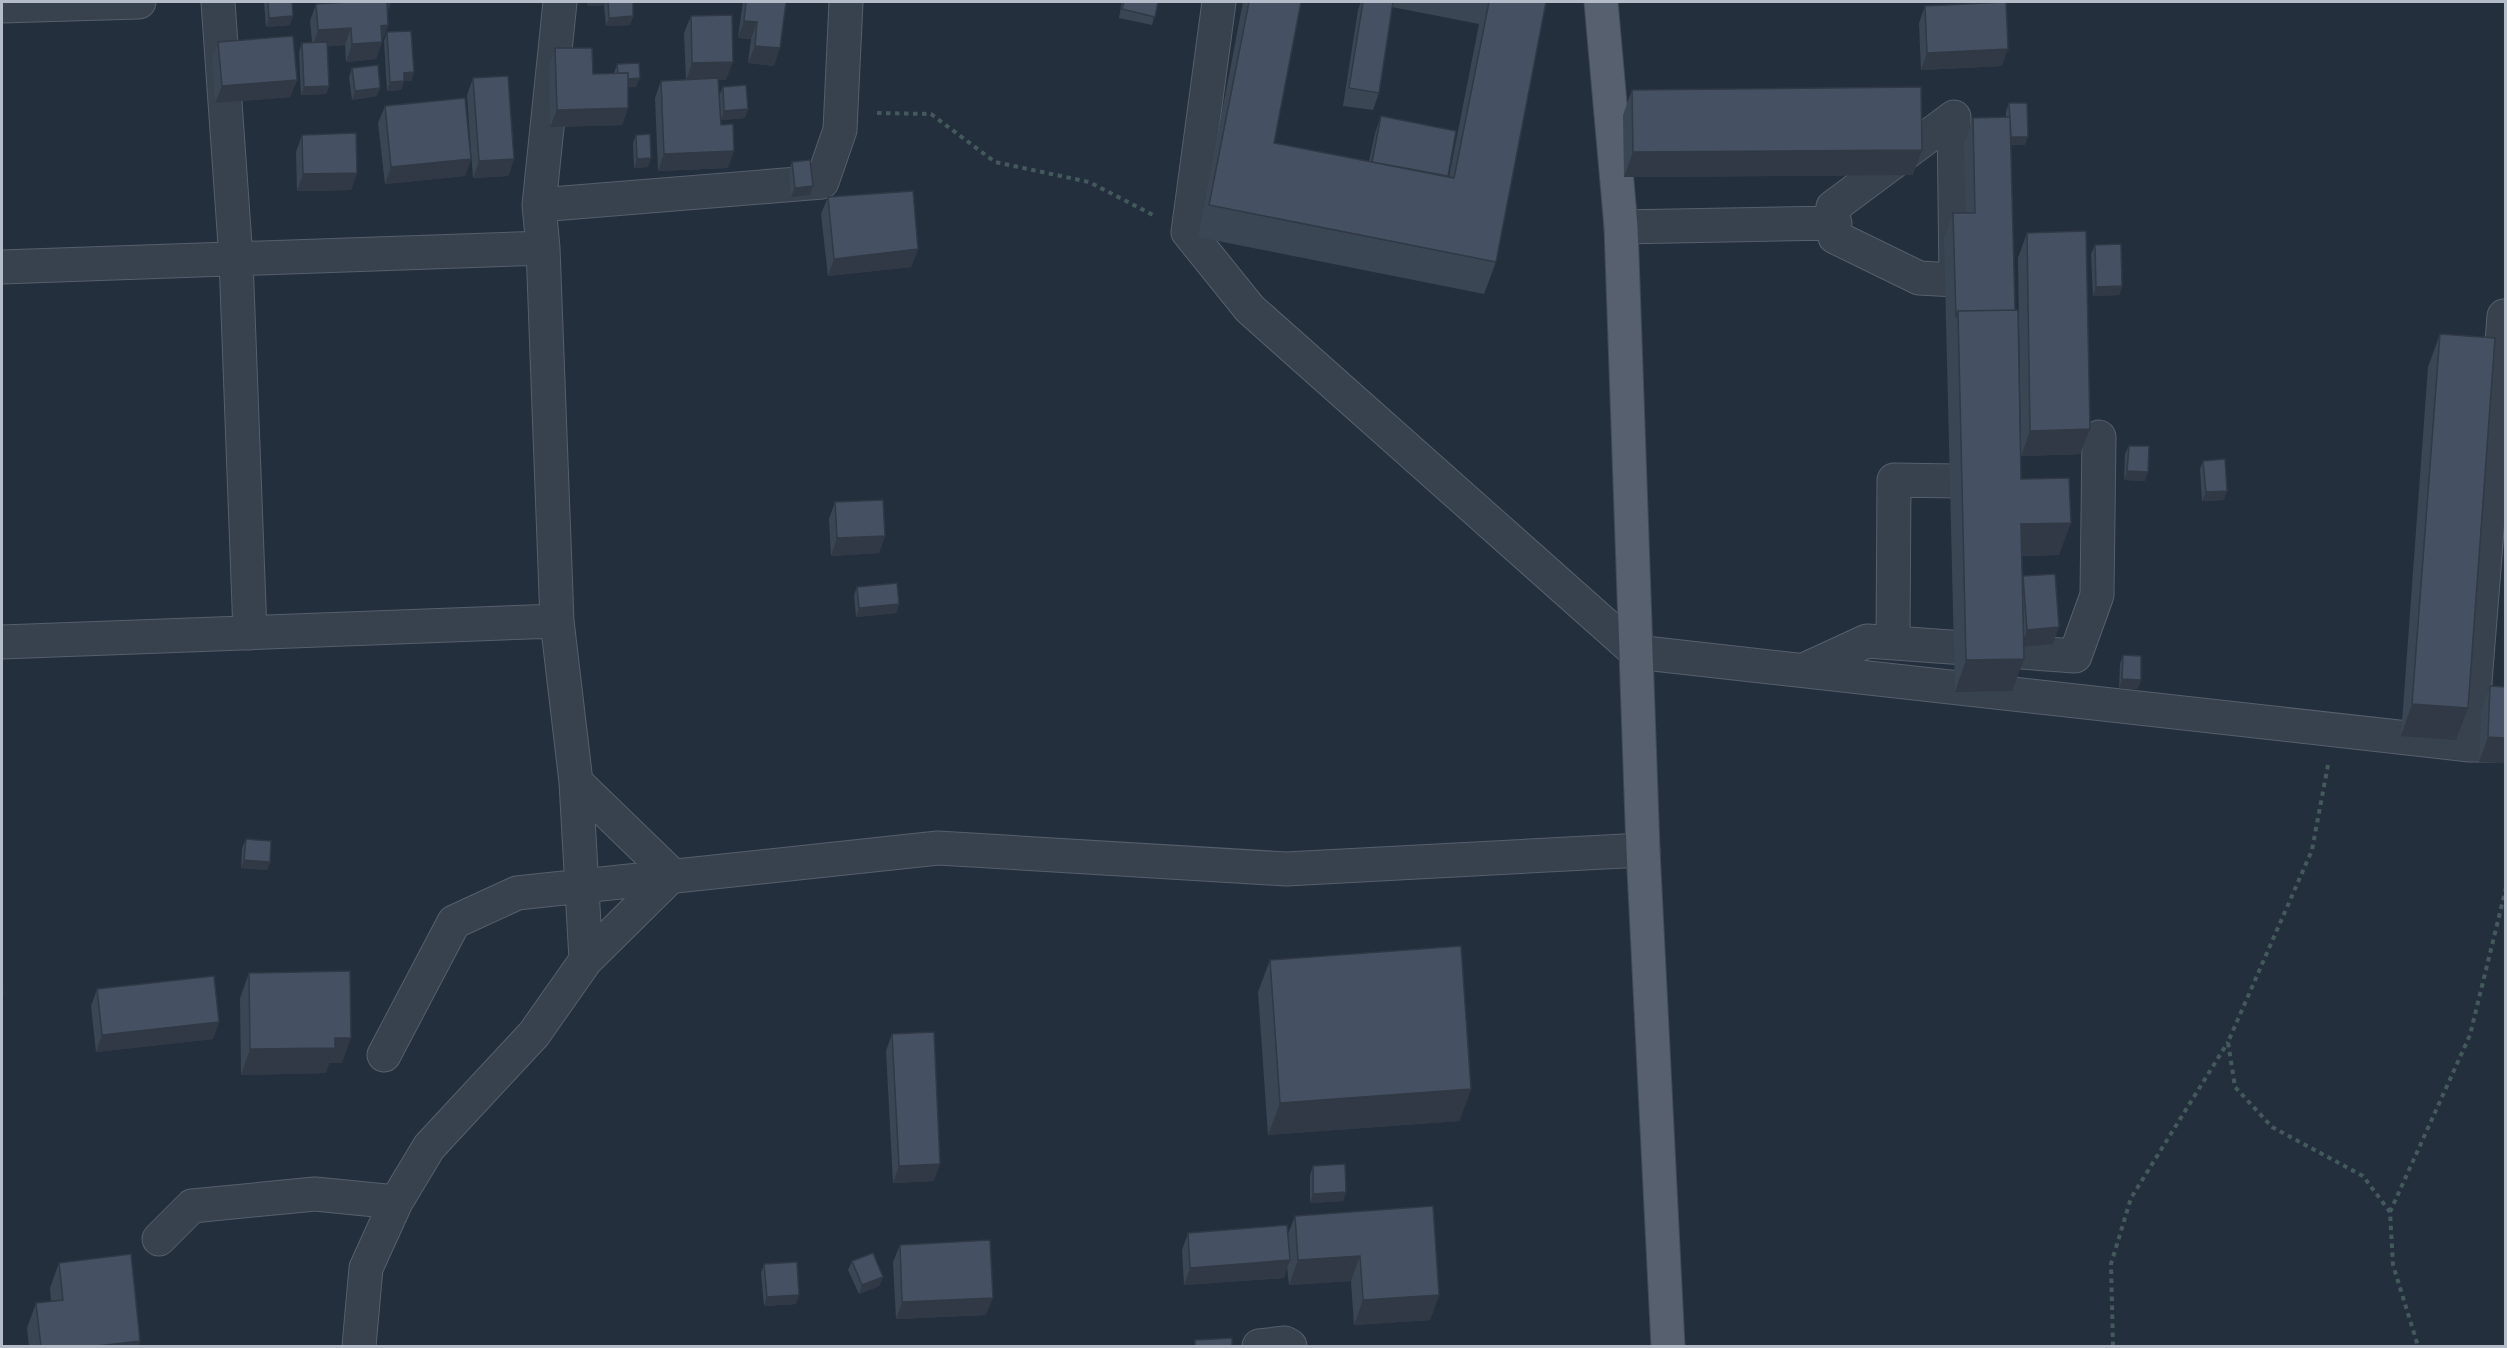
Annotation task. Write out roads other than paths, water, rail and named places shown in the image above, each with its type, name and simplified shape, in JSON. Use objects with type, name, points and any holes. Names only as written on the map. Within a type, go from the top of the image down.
[{"type":"main road","points":[[1601,2],[1620,227],[1643,850],[1668,1347]]},
{"type":"street","points":[[2,6],[139,2]]},
{"type":"street","points":[[218,2],[236,259],[250,633]]},
{"type":"street","points":[[560,2],[539,205],[543,248],[557,621],[576,782],[584,885],[586,960]]},
{"type":"street","points":[[539,205],[822,182],[840,130],[846,2]]},
{"type":"street","points":[[1219,2],[1188,232],[1250,309],[1636,652],[2470,745],[2505,745]]},
{"type":"street","points":[[1954,117],[1956,280],[1920,278],[1909,273],[1835,237],[1835,223],[1833,207],[1954,117]]},
{"type":"street","points":[[1620,227],[1835,223]]},
{"type":"street","points":[[2,267],[543,248]]},
{"type":"street","points":[[2470,745],[2504,316]]},
{"type":"street","points":[[1803,671],[1868,642],[2075,656],[2097,595],[2099,437]]},
{"type":"street","points":[[1893,644],[1894,480],[1958,481]]},
{"type":"street","points":[[2,642],[557,621]]},
{"type":"street","points":[[576,782],[672,875]]},
{"type":"street","points":[[384,1054],[454,922],[517,893],[938,848],[1286,870],[1643,850]]},
{"type":"street","points":[[359,1347],[366,1268],[396,1202],[429,1147],[534,1034],[586,960],[672,875]]},
{"type":"street","points":[[159,1239],[192,1206],[315,1194],[396,1202]]},
{"type":"street","points":[[1259,1347],[1285,1343],[1290,1347]]}]
